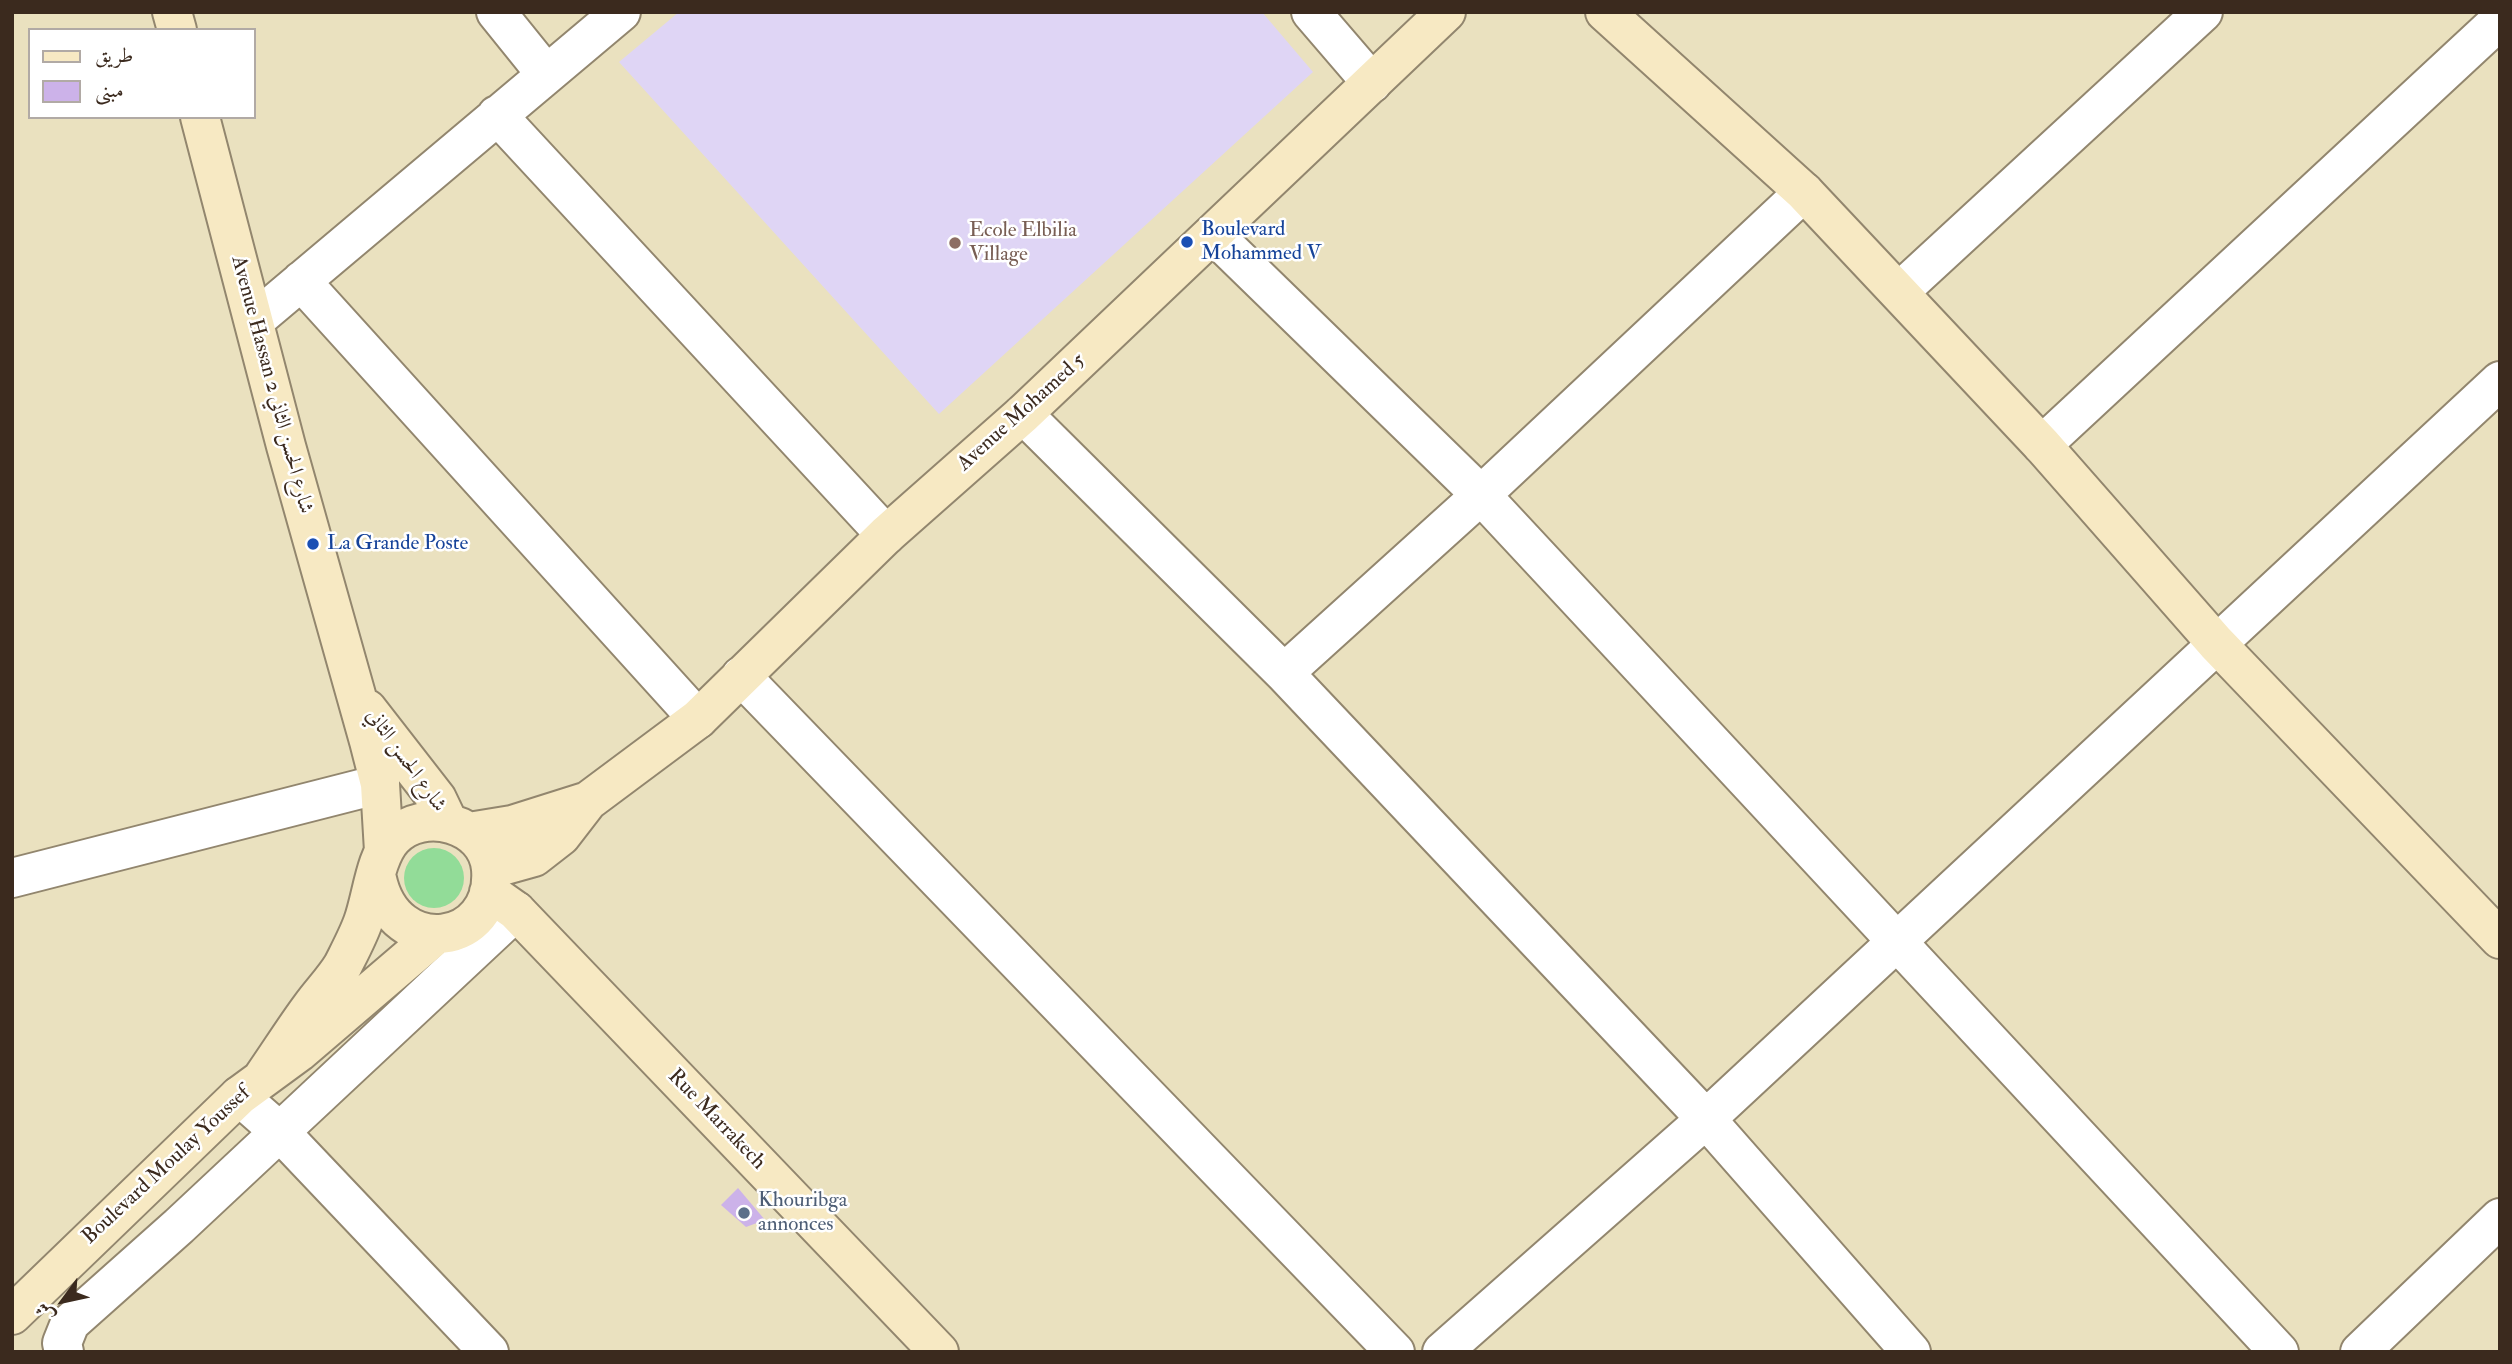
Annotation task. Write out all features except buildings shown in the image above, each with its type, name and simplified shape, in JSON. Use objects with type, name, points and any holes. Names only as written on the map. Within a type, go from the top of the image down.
[{"type":"main road","name":"Avenue Mohamed 5","points":[[499,891],[534,857],[561,836],[588,801],[698,719],[886,535],[1023,414],[1446,12]]},
{"type":"main road","points":[[1605,12],[1804,192],[2042,445],[2216,642],[2500,939]]},
{"type":"main road","name":"Avenue Hassan 2 شارع الحسن الثاني","points":[[201,119],[355,694]]},
{"type":"main road","name":"شارع الحسن الثاني","points":[[355,694],[380,784],[380,865]]},
{"type":"main road","name":"شارع الحسن الثاني","points":[[355,694],[459,827]]},
{"type":"main road","name":"Avenue Mohamed 5","points":[[459,827],[523,822],[588,801]]},
{"type":"main road","points":[[251,1087],[341,967],[363,924],[380,865],[404,829],[419,822],[459,827],[480,843],[499,891],[464,926],[437,934],[419,932],[402,925],[389,912],[381,897],[380,865]]},
{"type":"main road","name":"Rue Marrakech","points":[[499,891],[939,1352]]},
{"type":"main road","points":[[251,1087],[299,1052],[437,934]]},
{"type":"main road","name":"Boulevard Moulay Youssef","points":[[12,1315],[251,1087]]},
{"type":"street","points":[[496,12],[546,75]]},
{"type":"street","points":[[254,321],[621,12]]},
{"type":"street","points":[[1311,12],[1372,83]]},
{"type":"street","points":[[1899,292],[2203,12]]},
{"type":"street","points":[[2042,445],[2500,20]]},
{"type":"street","points":[[497,115],[886,535]]},
{"type":"street","points":[[1284,673],[1481,495],[1804,192]]},
{"type":"street","points":[[1214,235],[1481,495],[1899,940],[2279,1352]]},
{"type":"street","points":[[301,281],[698,719]]},
{"type":"street","points":[[1442,1352],[1706,1119],[2216,642],[2500,381]]},
{"type":"street","points":[[1023,414],[1284,673],[1706,1119],[1911,1352]]},
{"type":"street","points":[[741,676],[1395,1352]]},
{"type":"street","points":[[12,878],[380,784]]},
{"type":"street","points":[[64,1352],[62,1343],[70,1323],[280,1132],[499,891]]},
{"type":"street","points":[[251,1087],[280,1132],[489,1352]]},
{"type":"street","points":[[2360,1352],[2500,1218]]},
{"type":"shaded area","name":"Ecole Elbilia Village","points":[[679,12],[1262,12],[1313,72],[939,414],[619,62]]},
{"type":"green space","points":[[434,848],[451,853],[459,861],[464,878],[459,895],[451,903],[434,908],[417,903],[409,895],[404,878],[409,861],[417,853]]},
{"type":"place","name":"Boulevard Mohammed V","points":[[1187,242]]},
{"type":"place","name":"Ecole Elbilia Village","points":[[955,243]]},
{"type":"place","name":"La Grande Poste","points":[[313,544]]},
{"type":"place","name":"Khouribga annonces","points":[[744,1213]]}]
